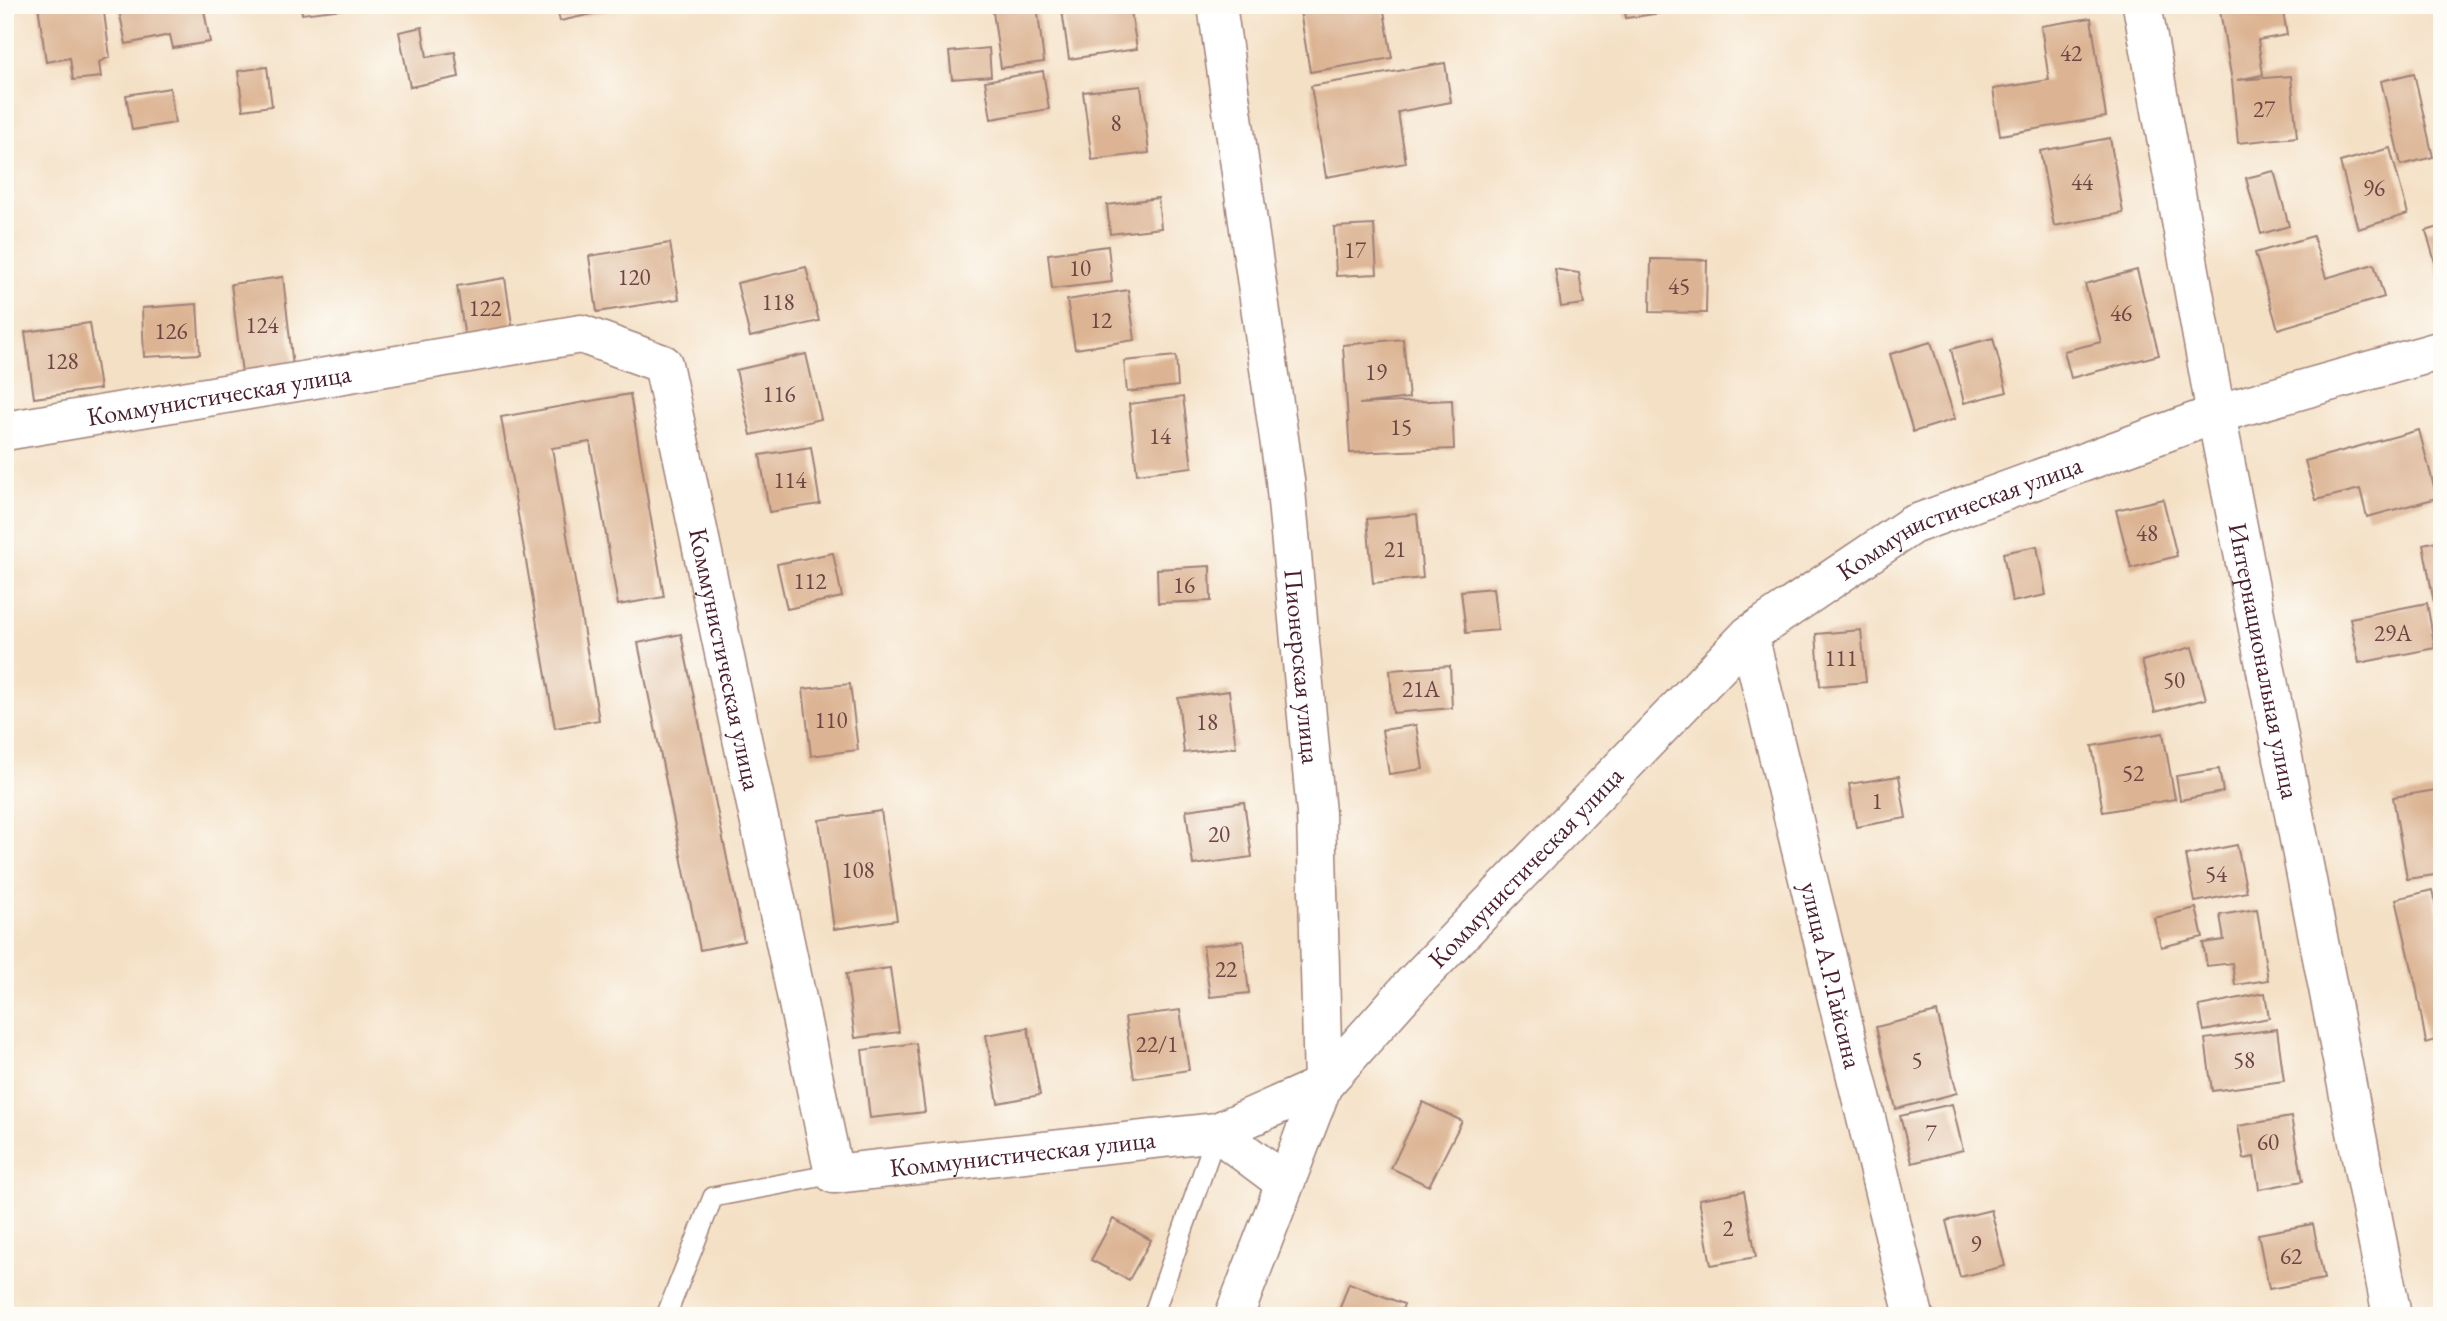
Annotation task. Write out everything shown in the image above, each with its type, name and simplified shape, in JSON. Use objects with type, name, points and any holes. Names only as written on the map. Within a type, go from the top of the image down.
[{"type":"street","name":"Пионерская улица","points":[[1217,5],[1285,480],[1316,813],[1323,1085],[1234,1316]]},
{"type":"street","name":"Интернациональная улица","points":[[2142,5],[2216,414],[2392,1316]]},
{"type":"street","name":"Коммунистическая улица","points":[[5,431],[580,334],[663,364],[834,1174],[1217,1132],[1323,1085],[1413,984],[1749,635],[1912,524],[2216,414],[2442,350]]},
{"type":"street","name":"улица А.Р.Гайсина","points":[[1749,635],[1914,1316]]},
{"type":"street","points":[[1217,1132],[1285,1183]]},
{"type":"lane","points":[[1153,1316],[1217,1132]]},
{"type":"lane","points":[[666,1316],[713,1197],[834,1174]]},
{"type":"building","points":[[38,5],[103,5],[110,57],[99,62],[101,77],[73,80],[70,58],[46,62]]},
{"type":"building","points":[[118,5],[203,5],[210,42],[173,48],[170,35],[126,44]]},
{"type":"building","points":[[301,5],[359,5],[359,7],[302,14]]},
{"type":"building","points":[[556,5],[629,5],[629,6],[560,21]]},
{"type":"building","points":[[992,5],[1037,5],[1044,62],[1001,68]]},
{"type":"building","points":[[1090,5],[1130,5],[1137,49],[1069,59],[1062,10]]},
{"type":"building","points":[[1299,5],[1383,5],[1392,58],[1310,72]]},
{"type":"building","points":[[1624,5],[1661,5],[1662,13],[1626,18]]},
{"type":"building","points":[[2219,5],[2282,5],[2287,35],[2258,40],[2263,75],[2237,80],[2291,76],[2297,137],[2238,143],[2232,81]]},
{"type":"building","points":[[2091,18],[2106,117],[2000,135],[1993,89],[2049,80],[2041,26]]},
{"type":"building","points":[[422,27],[427,57],[455,52],[459,77],[410,87],[399,32]]},
{"type":"building","points":[[989,48],[991,76],[952,79],[949,52]]},
{"type":"building","points":[[1445,63],[1451,102],[1398,112],[1406,163],[1326,177],[1311,86]]},
{"type":"building","points":[[267,67],[272,106],[243,110],[238,71]]},
{"type":"building","points":[[1043,71],[1049,109],[991,119],[985,81]]},
{"type":"building","points":[[2414,73],[2433,157],[2401,165],[2381,81]]},
{"type":"building","points":[[1141,86],[1149,153],[1092,160],[1083,92]]},
{"type":"building","points":[[170,88],[175,123],[132,130],[126,95]]},
{"type":"building","points":[[2110,138],[2123,213],[2054,226],[2040,151]]},
{"type":"building","points":[[2390,148],[2408,214],[2358,229],[2340,162]]},
{"type":"building","points":[[2274,171],[2289,226],[2261,234],[2246,178]]},
{"type":"building","points":[[1158,198],[1161,228],[1110,234],[1107,205]]},
{"type":"building","points":[[1374,225],[1377,274],[1336,276],[1334,227]]},
{"type":"building","points":[[2442,226],[2442,282],[2441,283],[2426,231]]},
{"type":"building","points":[[2313,236],[2326,278],[2374,264],[2384,297],[2278,329],[2255,253]]},
{"type":"building","points":[[670,243],[679,299],[597,312],[589,256]]},
{"type":"building","points":[[1108,246],[1112,282],[1052,289],[1048,254]]},
{"type":"building","points":[[1651,259],[1707,260],[1706,313],[1650,312]]},
{"type":"building","points":[[806,267],[819,321],[750,337],[737,283]]},
{"type":"building","points":[[1555,269],[1579,273],[1584,304],[1561,307]]},
{"type":"building","points":[[2137,270],[2159,355],[2071,378],[2064,351],[2101,342],[2085,284]]},
{"type":"building","points":[[283,277],[293,367],[242,373],[231,284]]},
{"type":"building","points":[[505,278],[513,331],[465,338],[457,286]]},
{"type":"building","points":[[1128,290],[1135,340],[1075,349],[1067,300]]},
{"type":"building","points":[[197,304],[200,354],[144,357],[142,308]]},
{"type":"building","points":[[90,323],[100,389],[34,398],[25,332]]},
{"type":"building","points":[[1993,338],[2007,392],[1964,403],[1951,349]]},
{"type":"building","points":[[1403,339],[1409,398],[1359,404],[1452,400],[1454,449],[1350,453],[1343,345]]},
{"type":"building","points":[[1931,342],[1955,419],[1913,432],[1890,354]]},
{"type":"building","points":[[806,354],[821,419],[751,435],[736,370]]},
{"type":"building","points":[[1176,356],[1178,386],[1127,392],[1124,361]]},
{"type":"building","points":[[630,394],[664,597],[618,605],[590,442],[552,448],[599,720],[555,728],[501,417]]},
{"type":"building","points":[[1183,397],[1192,467],[1137,474],[1129,404]]},
{"type":"building","points":[[2419,430],[2437,498],[2367,517],[2360,489],[2316,500],[2305,461]]},
{"type":"building","points":[[811,447],[820,504],[769,512],[760,455]]},
{"type":"building","points":[[2163,499],[2177,556],[2131,568],[2116,510]]},
{"type":"building","points":[[1417,514],[1423,578],[1373,583],[1367,519]]},
{"type":"building","points":[[2442,540],[2442,601],[2434,603],[2423,544]]},
{"type":"building","points":[[2037,546],[2046,595],[2012,602],[2003,553]]},
{"type":"building","points":[[833,553],[842,597],[787,609],[777,564]]},
{"type":"building","points":[[1210,566],[1211,601],[1158,603],[1157,569]]},
{"type":"building","points":[[1493,588],[1498,630],[1466,633],[1461,591]]},
{"type":"building","points":[[2427,603],[2435,648],[2359,663],[2350,618]]},
{"type":"building","points":[[1861,630],[1866,682],[1820,686],[1816,634]]},
{"type":"building","points":[[681,634],[744,941],[700,950],[638,643]]},
{"type":"building","points":[[2192,647],[2206,699],[2155,712],[2142,661]]},
{"type":"building","points":[[1450,666],[1452,708],[1393,713],[1390,670]]},
{"type":"building","points":[[850,684],[858,750],[811,756],[803,689]]},
{"type":"building","points":[[1229,691],[1236,747],[1184,753],[1178,698]]},
{"type":"building","points":[[1416,725],[1423,769],[1389,774],[1382,730]]},
{"type":"building","points":[[2163,733],[2175,799],[2103,812],[2092,746]]},
{"type":"building","points":[[2219,769],[2223,792],[2180,800],[2176,776]]},
{"type":"building","points":[[1899,776],[1906,818],[1856,827],[1849,784]]},
{"type":"building","points":[[2442,789],[2442,874],[2407,879],[2393,797]]},
{"type":"building","points":[[1244,802],[1252,857],[1193,865],[1186,810]]},
{"type":"building","points":[[881,811],[897,920],[834,929],[819,820]]},
{"type":"building","points":[[2237,845],[2247,892],[2195,902],[2186,855]]},
{"type":"building","points":[[2432,890],[2442,930],[2442,1038],[2426,1043],[2396,899]]},
{"type":"building","points":[[2196,908],[2203,937],[2161,947],[2154,918]]},
{"type":"building","points":[[2257,909],[2268,980],[2235,985],[2232,963],[2207,966],[2203,943],[2224,940],[2220,915]]},
{"type":"building","points":[[1243,941],[1249,993],[1210,997],[1203,946]]},
{"type":"building","points":[[890,968],[899,1032],[855,1038],[846,974]]},
{"type":"building","points":[[2265,993],[2269,1018],[2204,1031],[2199,1006]]},
{"type":"building","points":[[1180,1010],[1189,1070],[1134,1078],[1125,1017]]},
{"type":"building","points":[[1937,1012],[1957,1093],[1896,1109],[1876,1027]]},
{"type":"building","points":[[1028,1028],[1040,1095],[998,1103],[986,1035]]},
{"type":"building","points":[[2277,1029],[2284,1081],[2212,1091],[2205,1039]]},
{"type":"building","points":[[916,1043],[925,1112],[870,1118],[862,1050]]},
{"type":"building","points":[[1423,1102],[1462,1121],[1429,1186],[1391,1168]]},
{"type":"building","points":[[1952,1104],[1963,1150],[1912,1163],[1900,1116]]},
{"type":"building","points":[[2291,1117],[2303,1181],[2259,1189],[2254,1157],[2244,1159],[2238,1126]]},
{"type":"building","points":[[1744,1191],[1756,1257],[1711,1265],[1699,1199]]},
{"type":"building","points":[[1991,1210],[2005,1266],[1960,1277],[1946,1221]]},
{"type":"building","points":[[1113,1219],[1151,1240],[1129,1280],[1091,1260]]},
{"type":"building","points":[[2313,1224],[2324,1279],[2269,1289],[2258,1234]]},
{"type":"building","points":[[1349,1283],[1404,1304],[1400,1316],[1337,1316]]},
{"type":"building","points":[[1770,1308],[1772,1316],[1737,1316],[1737,1314]]}]
